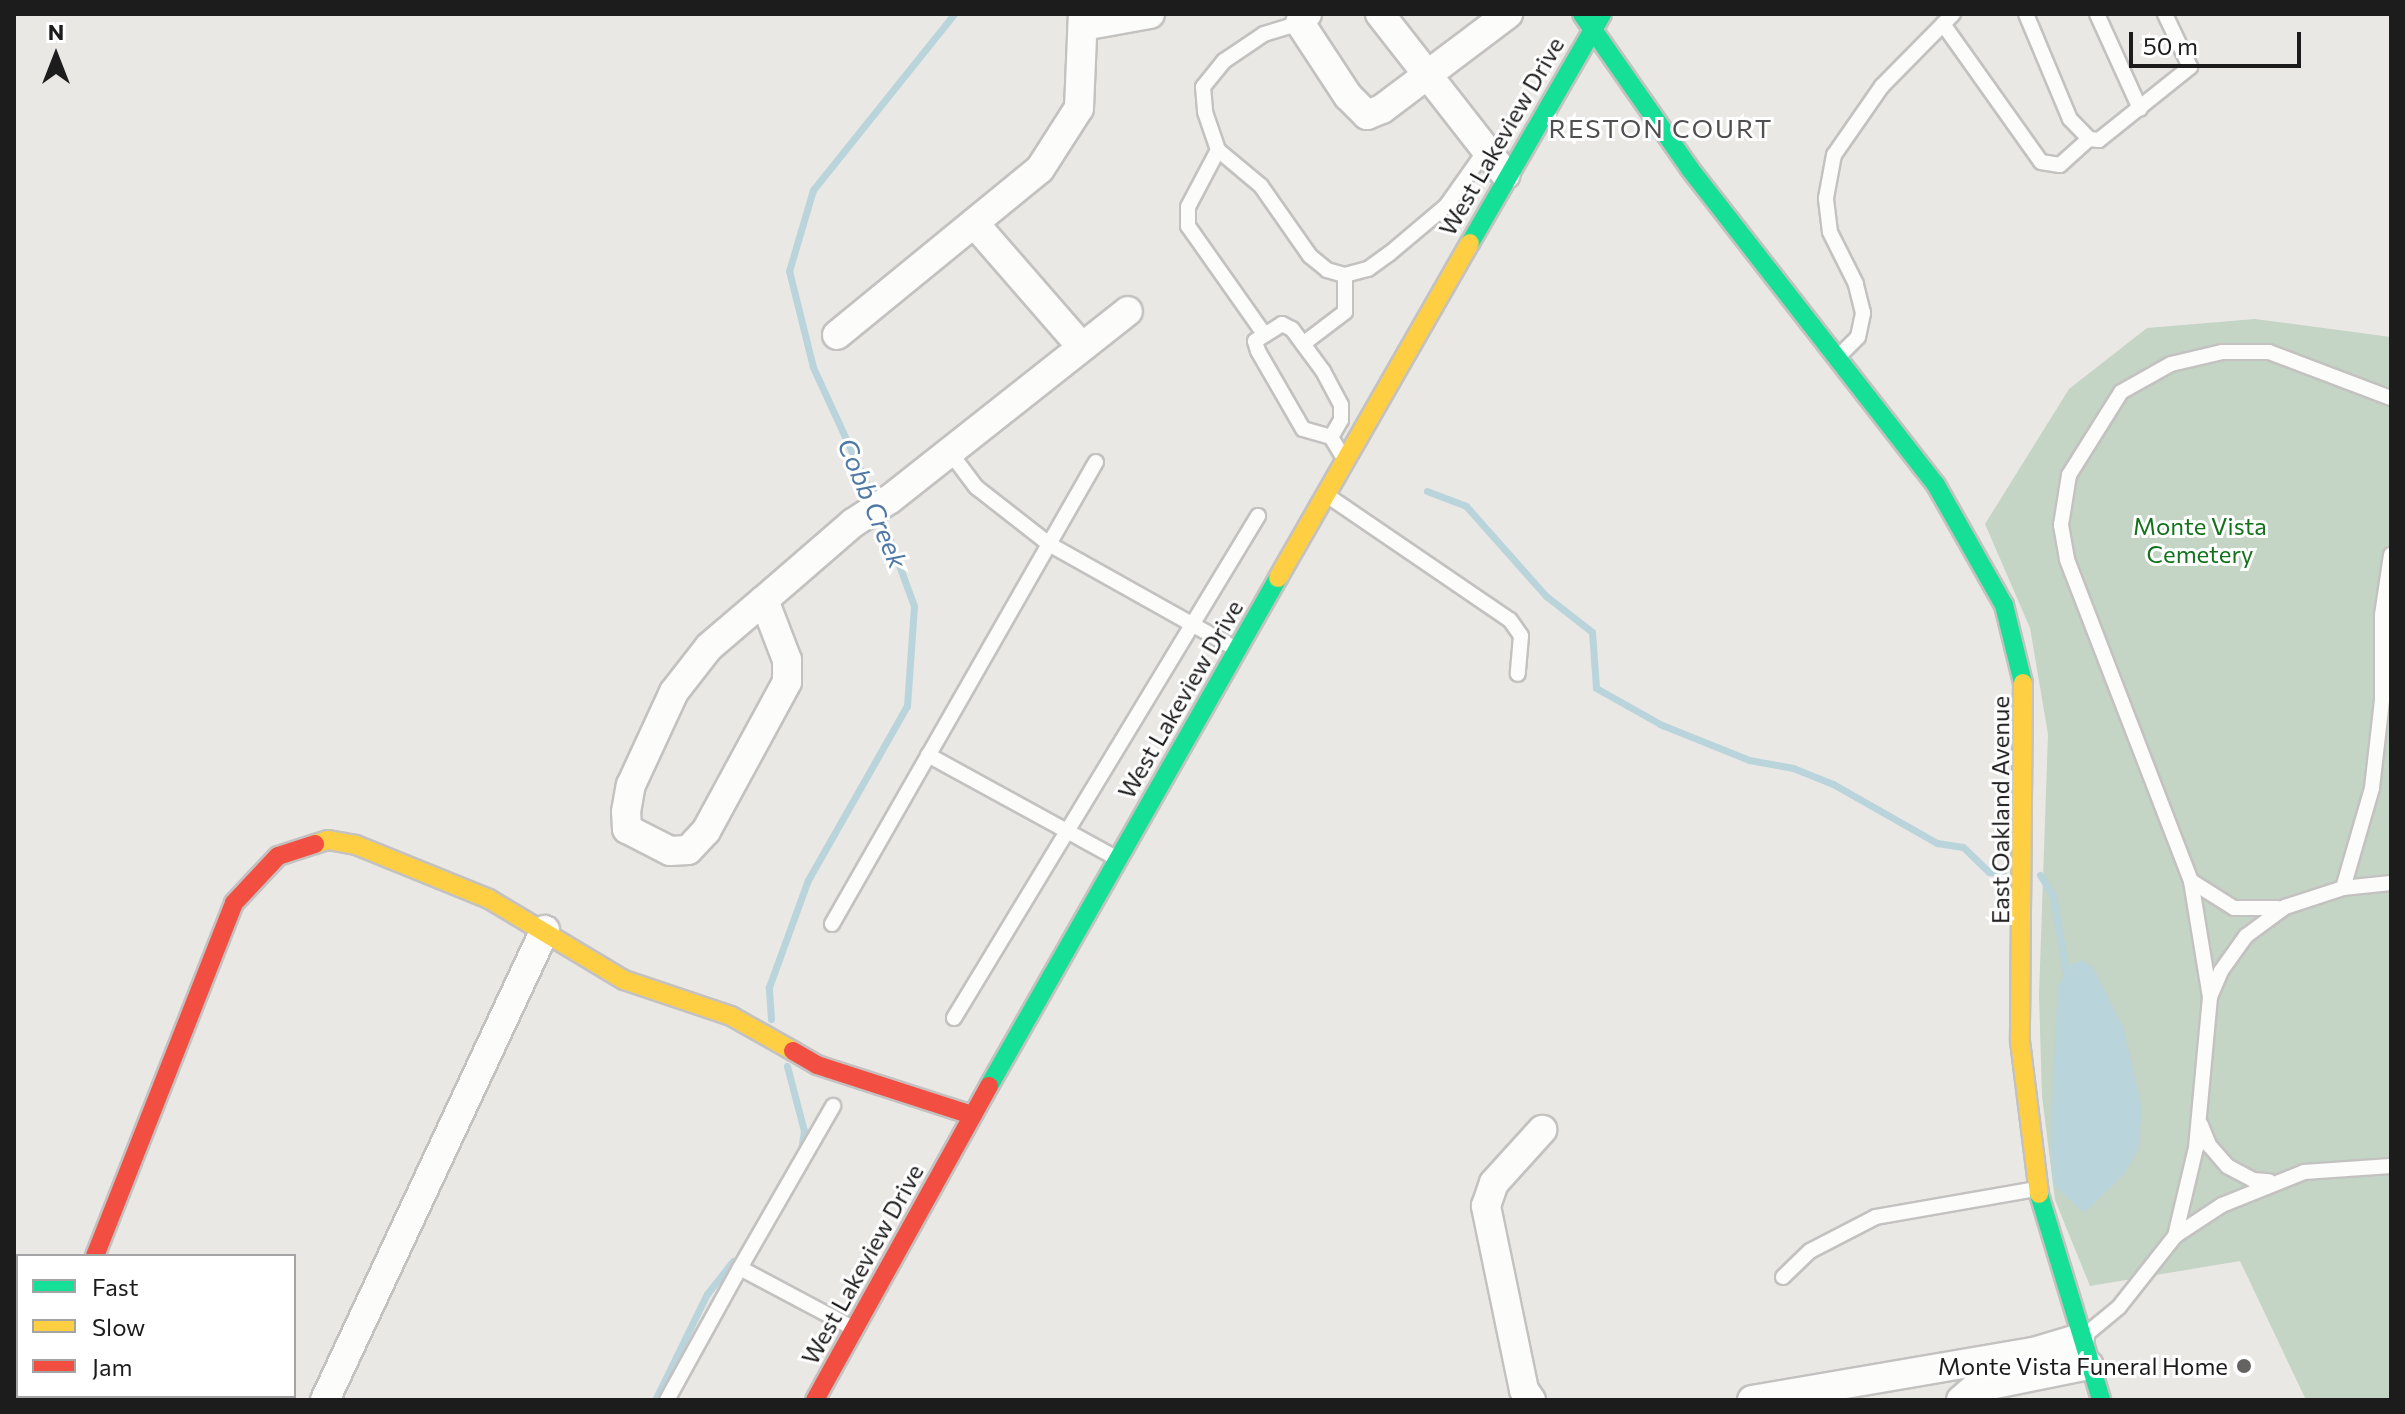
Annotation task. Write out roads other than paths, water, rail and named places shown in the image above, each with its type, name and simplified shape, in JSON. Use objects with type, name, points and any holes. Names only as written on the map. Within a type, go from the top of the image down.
[{"type":"street","points":[[837,335],[1040,169],[1079,108],[1083,20],[1150,14]]},
{"type":"street","points":[[1380,14],[1506,175]]},
{"type":"street","points":[[1303,18],[1348,96],[1367,115],[1427,76],[1479,23],[1508,14]]},
{"type":"street","name":"West Lakeview Drive","points":[[815,1400],[972,1115],[1592,18]]},
{"type":"street","name":"East Oakland Avenue","points":[[1592,18],[1690,169],[1837,357],[1968,534],[1993,581],[2017,649],[2026,695],[2020,1041],[2037,1189],[2101,1400]]},
{"type":"street","points":[[974,223],[1081,346]]},
{"type":"street","points":[[764,600],[787,660],[787,682],[706,831],[688,850],[670,851],[627,829],[631,785],[674,692],[709,647],[853,523],[890,499],[1128,311]]},
{"type":"street","points":[[96,1254],[234,903],[278,856],[328,840],[356,845],[489,899],[624,980],[731,1016],[817,1065],[972,1115]]},
{"type":"street","points":[[325,1400],[545,930]]},
{"type":"street","points":[[1531,1400],[1524,1390],[1486,1206],[1494,1183],[1542,1130]]},
{"type":"street","points":[[1752,1400],[2034,1352],[2080,1338]]},
{"type":"street","points":[[1961,1400],[1975,1388],[2089,1365]]},
{"type":"lane","points":[[2026,14],[2070,119],[2089,139],[2099,140],[2190,67],[2165,14]]},
{"type":"lane","points":[[2097,14],[2140,109]]},
{"type":"lane","points":[[1303,18],[1252,40],[1203,87],[1205,112],[1218,150],[1261,186],[1310,256],[1327,270],[1345,275],[1368,269],[1446,206],[1485,151]]},
{"type":"lane","points":[[1837,357],[1858,337],[1863,313],[1856,284],[1830,232],[1826,198],[1834,155],[1882,86],[1948,19],[2041,162],[2060,165],[2089,139]]},
{"type":"lane","points":[[1218,150],[1188,207],[1188,226],[1265,335]]},
{"type":"lane","points":[[1303,344],[1345,312],[1345,275]]},
{"type":"lane","points":[[1331,437],[1341,420],[1341,405],[1303,344],[1282,324],[1255,341],[1258,351],[1303,429],[1331,437],[1344,459]]},
{"type":"lane","points":[[2175,1236],[2199,1121],[2210,997],[2191,881],[2067,559],[2061,525],[2069,475],[2121,392],[2171,364],[2222,352],[2269,352],[2391,398]]},
{"type":"lane","points":[[949,451],[976,487],[1049,544],[1236,649]]},
{"type":"lane","points":[[832,924],[1096,462]]},
{"type":"lane","points":[[1324,494],[1356,511],[1510,620],[1521,636],[1518,674]]},
{"type":"lane","points":[[954,1018],[1258,516]]},
{"type":"lane","points":[[2343,888],[2372,788],[2382,700],[2382,615],[2391,555]]},
{"type":"lane","points":[[928,755],[1117,858]]},
{"type":"lane","points":[[2191,881],[2234,908],[2285,907],[2343,888],[2391,883]]},
{"type":"lane","points":[[2210,997],[2246,936],[2285,907]]},
{"type":"lane","points":[[667,1400],[833,1106]]},
{"type":"lane","points":[[2199,1121],[2209,1145],[2227,1166],[2253,1180],[2272,1181],[2349,1166],[2391,1166]]},
{"type":"lane","points":[[2080,1338],[2119,1307],[2175,1236],[2272,1181]]},
{"type":"lane","points":[[1783,1277],[1810,1251],[1876,1217],[2037,1189]]},
{"type":"lane","points":[[740,1268],[854,1328]]},
{"type":"water","points":[[2081,960],[2093,967],[2123,1027],[2142,1108],[2138,1150],[2123,1175],[2084,1213],[2053,1184],[2051,1121],[2058,985],[2069,966]]},
{"type":"waterway","name":"Cobb Creek","points":[[875,502],[813,367],[789,271],[813,190],[954,14]]},
{"type":"waterway","points":[[1427,491],[1466,506],[1546,596],[1592,632],[1596,688],[1662,725],[1749,760],[1793,768],[1833,784],[1937,843],[1963,847],[1989,872],[2003,873]]},
{"type":"waterway","name":"Cobb Creek","points":[[771,1019],[769,987],[808,880],[907,706],[914,606],[880,513]]},
{"type":"waterway","points":[[2040,875],[2053,896],[2066,972]]},
{"type":"waterway","name":"Cobb Creek","points":[[787,1066],[804,1131],[800,1156]]},
{"type":"waterway","name":"Cobb Creek","points":[[655,1400],[707,1294],[733,1261]]},
{"type":"place","name":"Monte Vista Funeral Home","points":[[2244,1366]]},
{"type":"district","name":"RESTON COURT","points":[[1661,128]]},
{"type":"park label","name":"Monte Vista Cemetery","points":[[2200,540]]}]
